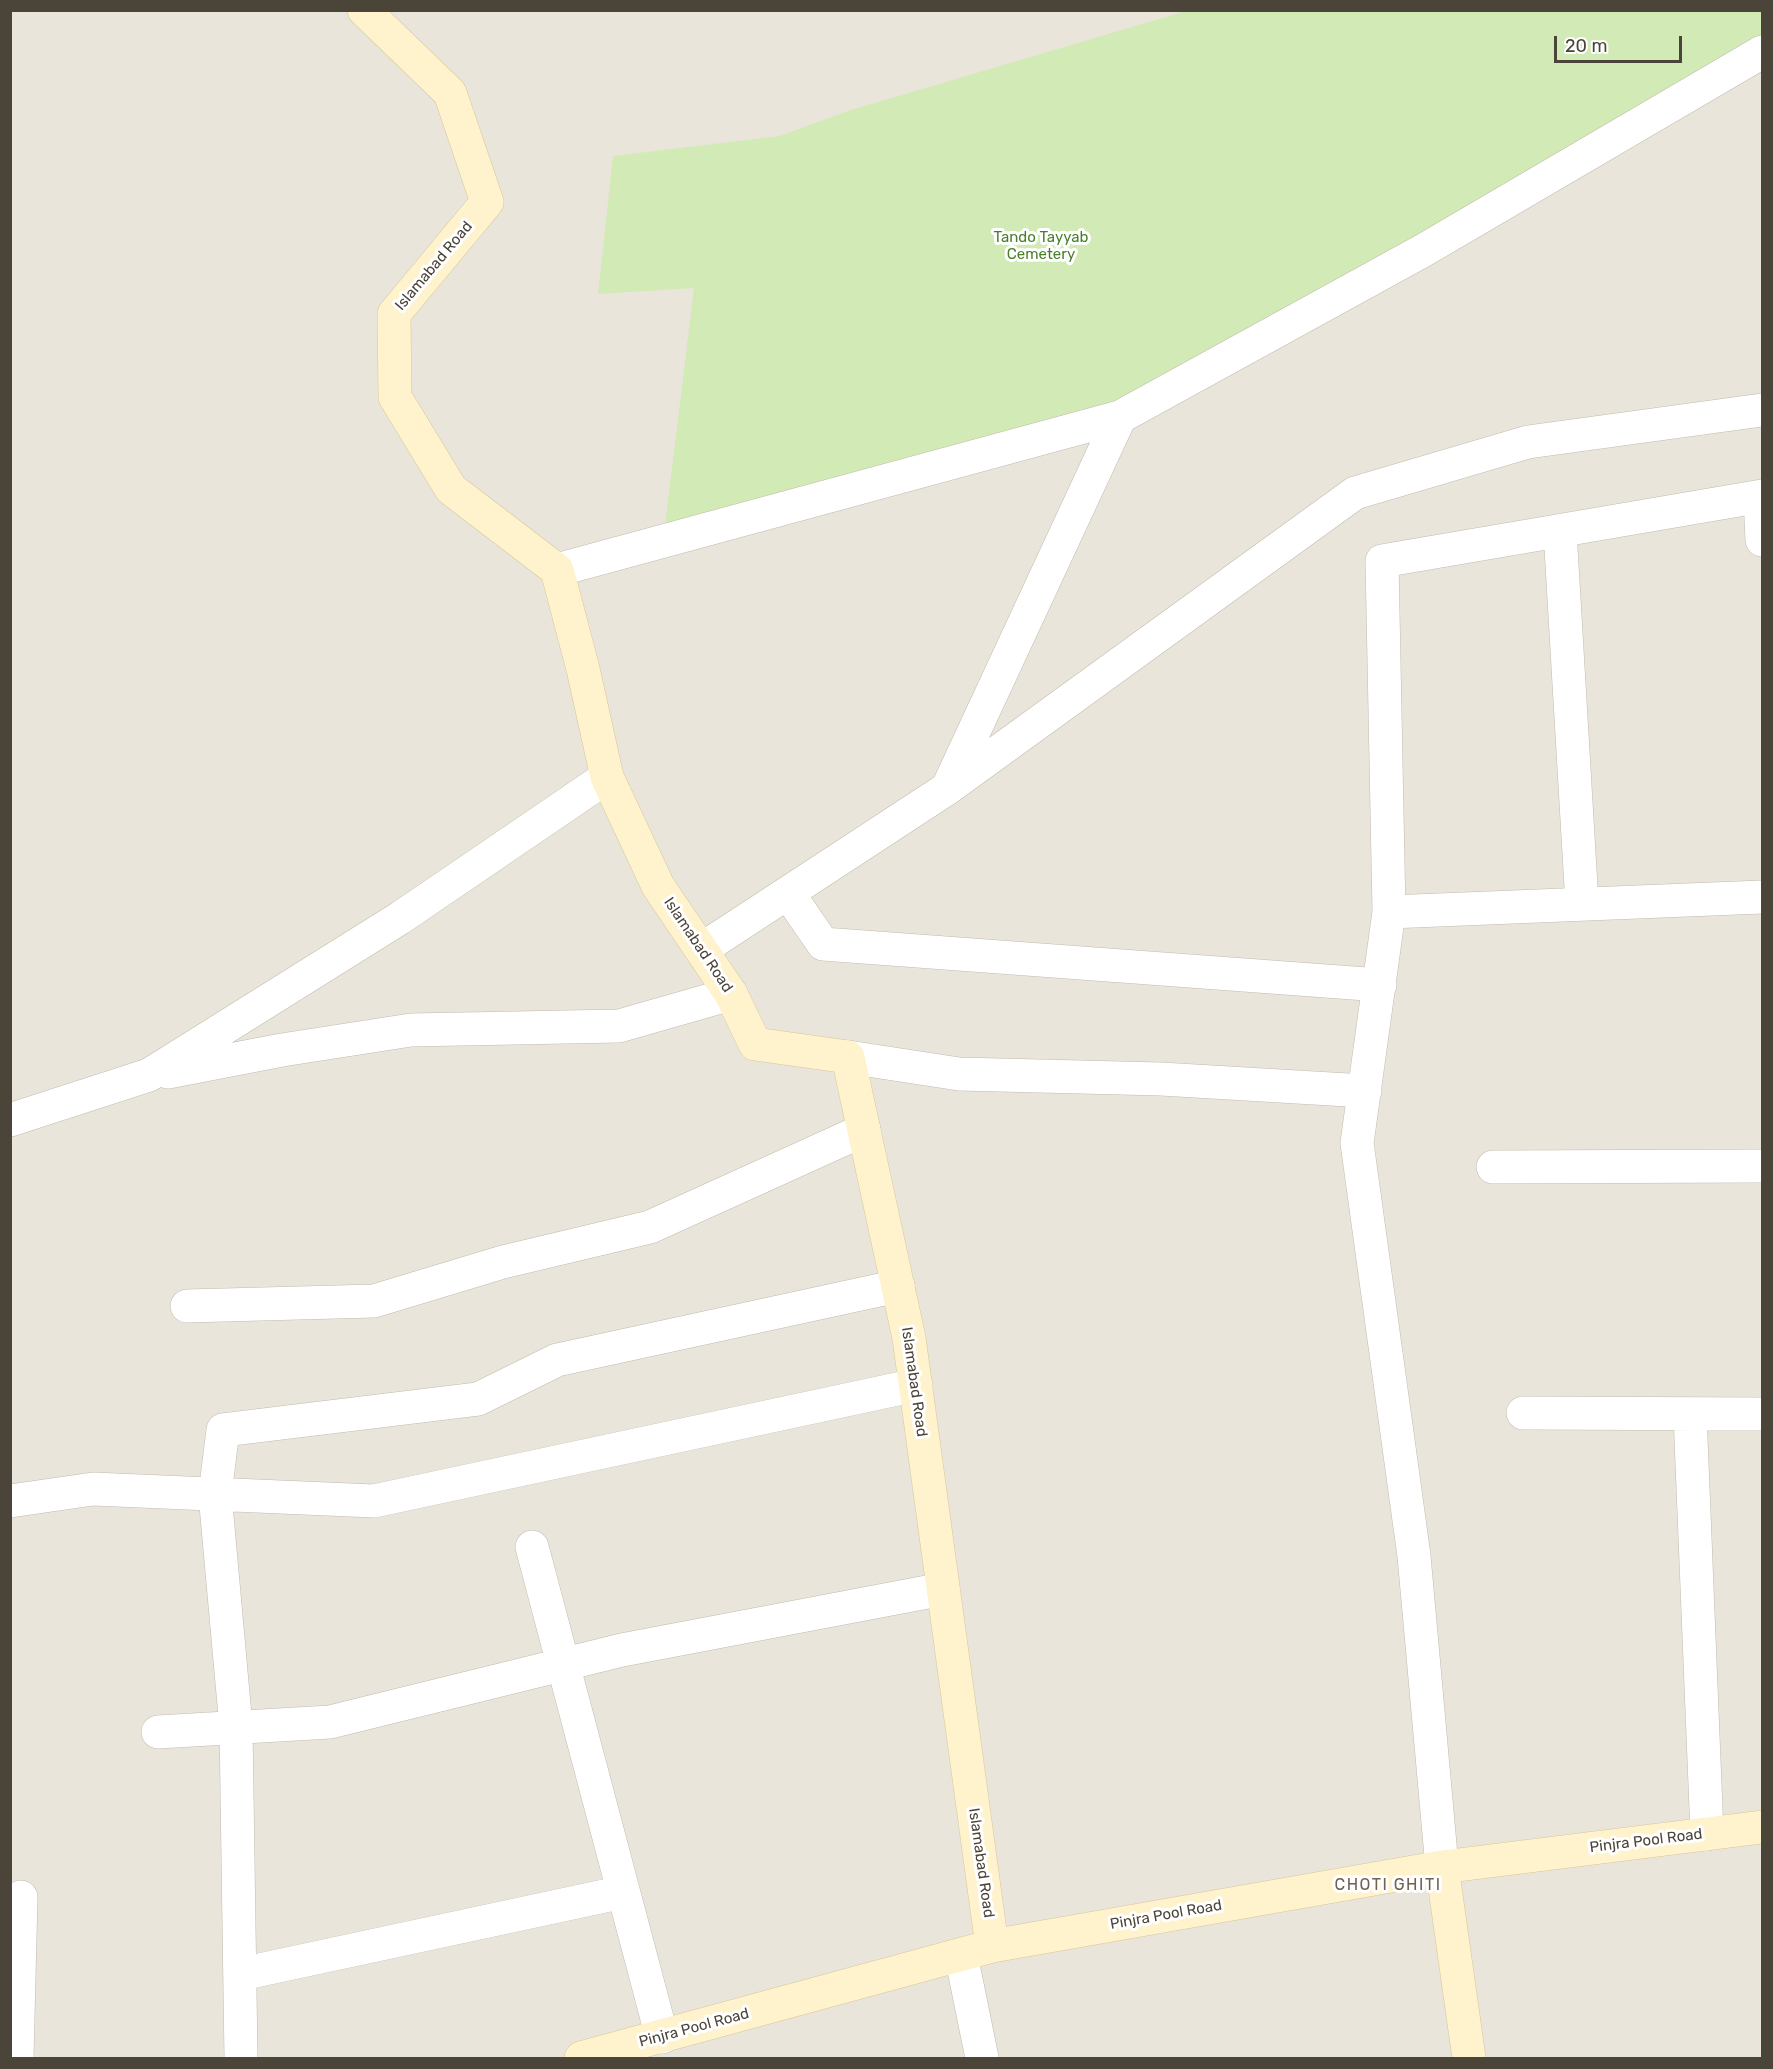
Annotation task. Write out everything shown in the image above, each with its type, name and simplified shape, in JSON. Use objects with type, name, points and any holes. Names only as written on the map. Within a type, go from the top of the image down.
[{"type":"street","name":"Islamabad Road","points":[[364,10],[450,93],[487,202],[394,314],[395,397],[451,489],[557,570],[583,669],[607,777],[658,886],[731,994],[755,1044],[848,1057],[898,1286],[916,1386],[992,1946]]},
{"type":"street","points":[[557,570],[1120,417],[1424,250],[1762,52]]},
{"type":"street","points":[[702,949],[948,788],[1355,493],[1528,442],[1762,410]]},
{"type":"street","points":[[948,788],[1120,417]]},
{"type":"street","points":[[1469,2058],[1442,1867],[1414,1556],[1357,1143],[1389,912],[1382,561],[1761,496],[1762,540]]},
{"type":"street","points":[[1560,531],[1582,904]]},
{"type":"street","points":[[149,1075],[400,918],[607,777]]},
{"type":"street","points":[[788,892],[823,944],[1380,985]]},
{"type":"street","points":[[1389,912],[1762,897]]},
{"type":"street","points":[[10,1120],[149,1075],[282,1050],[411,1030],[619,1026],[731,994]]},
{"type":"street","points":[[848,1057],[959,1074],[1161,1080],[1365,1091]]},
{"type":"street","points":[[187,1306],[374,1301],[503,1262],[650,1227],[864,1130]]},
{"type":"street","points":[[1492,1167],[1762,1166]]},
{"type":"street","points":[[241,2058],[236,1727],[215,1494],[223,1430],[478,1399],[557,1360],[898,1286]]},
{"type":"street","points":[[10,1501],[93,1489],[374,1502],[916,1386]]},
{"type":"street","points":[[1523,1413],[1762,1414]]},
{"type":"street","points":[[1690,1414],[1707,1834]]},
{"type":"street","points":[[532,1547],[561,1665],[662,2037]]},
{"type":"street","points":[[158,1732],[330,1722],[622,1650],[943,1589]]},
{"type":"street","name":"Pinjra Pool Road","points":[[581,2058],[992,1946],[1442,1867],[1762,1827]]},
{"type":"street","points":[[241,1974],[623,1892]]},
{"type":"street","points":[[17,2058],[21,1897]]},
{"type":"street","points":[[961,1955],[982,2058]]},
{"type":"shaded area","points":[[11,11],[1762,11],[1762,2058],[11,2058]]},
{"type":"green space","name":"Tando Tayyab Cemetery","points":[[1186,11],[1762,11],[1762,52],[1120,417],[663,542],[694,288],[598,294],[613,156],[780,136],[851,110]]},
{"type":"district","name":"CHOTI GHITI","points":[[1388,1885]]}]
